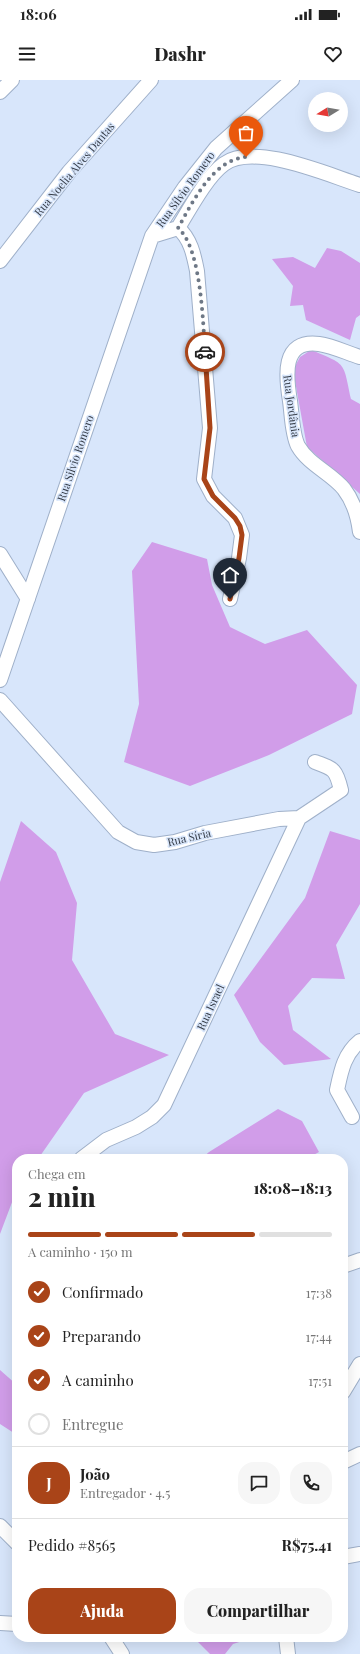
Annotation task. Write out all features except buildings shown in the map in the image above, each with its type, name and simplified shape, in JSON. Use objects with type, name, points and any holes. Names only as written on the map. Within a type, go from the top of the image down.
[{"type":"street","points":[[0,92],[12,80]]},
{"type":"street","name":"Rua Noelia Alves Dantas","points":[[0,260],[69,172],[151,80]]},
{"type":"street","name":"Rua Sílvio Romero","points":[[152,236],[185,187],[216,148],[292,80]]},
{"type":"street","points":[[152,236],[178,228],[193,202],[213,176],[224,163],[237,158],[255,156],[276,158],[360,185]]},
{"type":"street","points":[[178,228],[183,232],[192,249],[197,271],[210,428],[204,479],[213,496],[235,518],[240,526],[242,535],[239,558],[230,599]]},
{"type":"street","name":"Rua Silvio Romero","points":[[0,680],[152,236]]},
{"type":"street","name":"Rua Jordânia","points":[[360,357],[319,344],[308,344],[297,349],[293,353],[288,362],[286,377],[297,444],[305,456],[344,488],[356,509],[360,532]]},
{"type":"street","points":[[0,554],[28,599]]},
{"type":"street","name":"Rua Síria","points":[[0,700],[118,832],[136,842],[154,845],[175,842],[205,833],[279,819],[299,818]]},
{"type":"street","points":[[299,818],[341,790],[337,774],[330,768],[314,762]]},
{"type":"street","name":"Rua Israel","points":[[88,1154],[106,1140],[136,1127],[152,1117],[164,1105],[299,818]]},
{"type":"street","points":[[352,1117],[337,1090],[344,1060],[353,1047],[360,1041]]},
{"type":"street","points":[[348,1264],[360,1260]]},
{"type":"street","points":[[348,1384],[360,1364]]},
{"type":"street","points":[[348,1460],[360,1454]]},
{"type":"street","points":[[0,1526],[12,1538]]},
{"type":"street","points":[[348,1556],[360,1554]]},
{"type":"street","points":[[0,1623],[12,1624]]},
{"type":"street","points":[[114,1642],[122,1654]]},
{"type":"street","points":[[287,1642],[288,1654]]},
{"type":"shaded area","points":[[327,248],[341,251],[360,263],[360,315],[356,318],[350,340],[306,320],[303,305],[290,306],[293,286],[272,259],[293,257],[315,268]]},
{"type":"shaded area","points":[[311,350],[337,362],[342,366],[351,399],[360,404],[360,494],[307,447],[293,370],[300,357]]},
{"type":"shaded area","points":[[152,542],[207,559],[212,585],[230,627],[265,644],[307,630],[357,685],[352,714],[269,755],[190,786],[124,762],[139,704],[132,571]]},
{"type":"shaded area","points":[[21,821],[56,852],[77,903],[72,960],[115,1034],[169,1055],[84,1093],[41,1154],[12,1154],[12,1202],[0,1234],[0,882]]},
{"type":"shaded area","points":[[330,831],[360,840],[360,904],[336,945],[345,979],[312,978],[288,1006],[293,1030],[331,1059],[284,1065],[260,1042],[234,995],[305,898]]},
{"type":"shaded area","points":[[278,1109],[302,1121],[319,1152],[315,1154],[207,1154]]},
{"type":"shaded area","points":[[0,1370],[12,1381],[12,1432],[0,1424]]},
{"type":"shaded area","points":[[198,1642],[239,1642],[233,1644],[225,1654],[210,1654]]},
{"type":"way so far","points":[[205,352],[197,271],[192,249],[183,232],[178,228],[193,202],[224,163],[237,158],[246,157]]},
{"type":"route","points":[[205,352],[210,428],[204,479],[213,496],[230,511],[235,518],[240,526],[242,535],[239,558],[230,599]]}]
